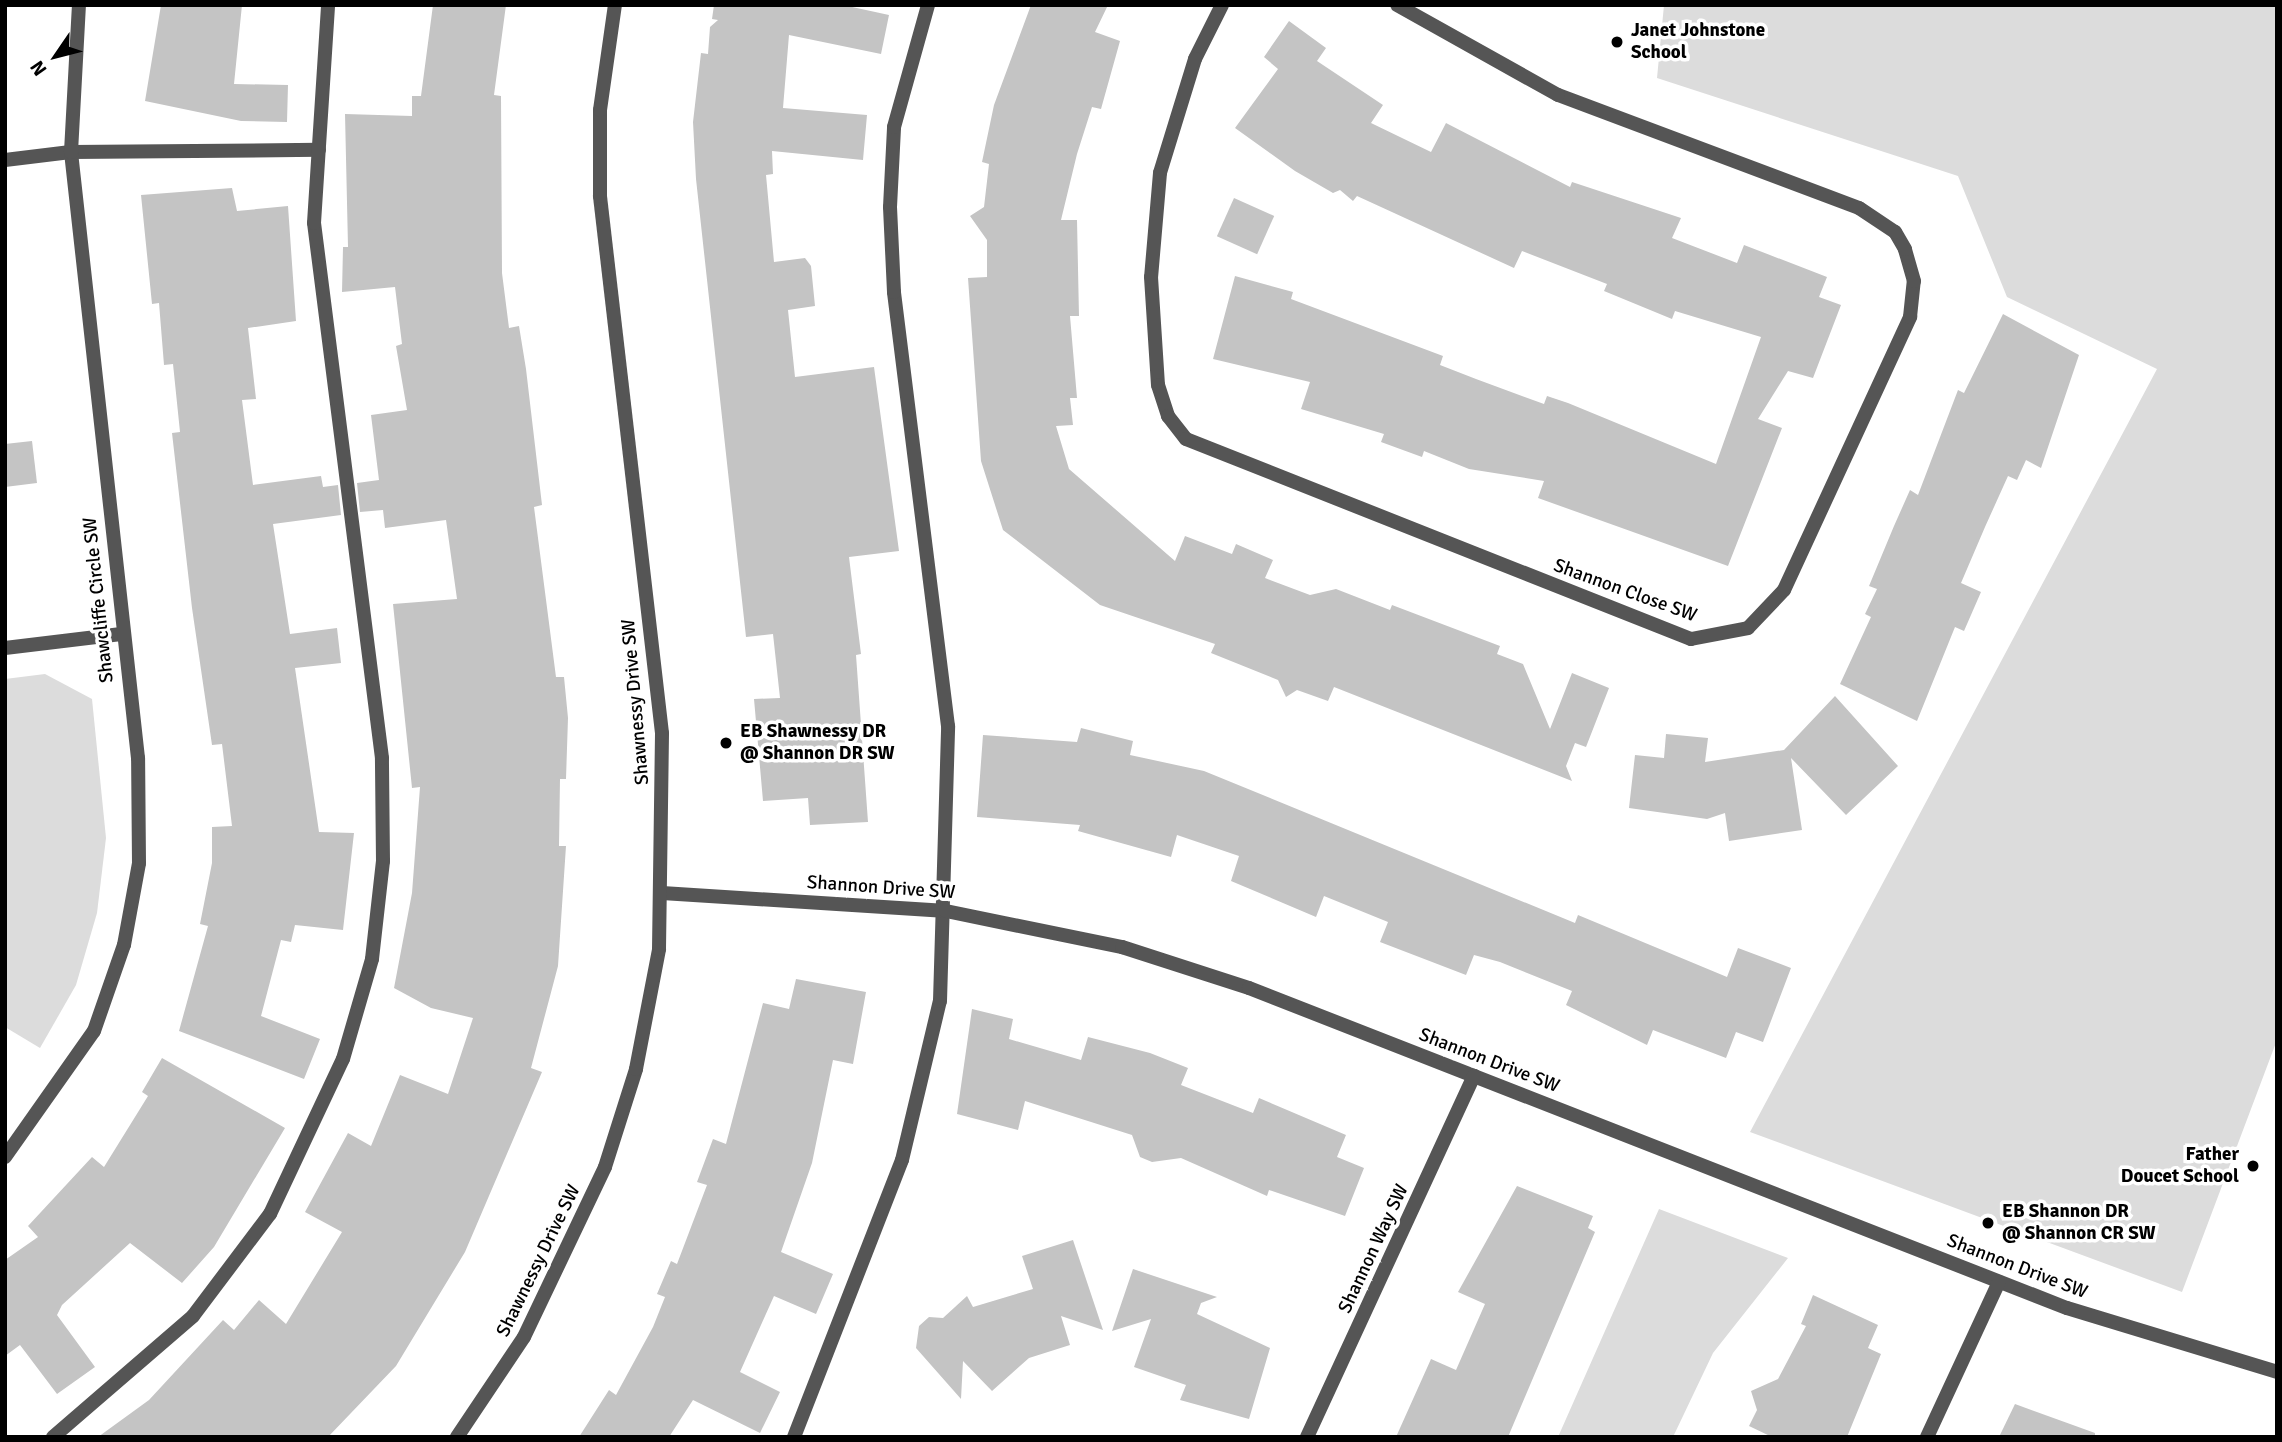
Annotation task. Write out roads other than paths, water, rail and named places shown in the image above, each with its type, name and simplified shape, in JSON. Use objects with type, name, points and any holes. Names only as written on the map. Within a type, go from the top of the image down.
[{"type":"street","name":"Shawcliffe Circle SW","points":[[5,1157],[94,1031],[134,907],[141,814],[71,152],[79,5]]},
{"type":"street","points":[[53,1437],[192,1316],[270,1214],[343,1059],[372,959],[383,861],[382,758],[314,223],[328,5]]},
{"type":"street","name":"Shawnessy Drive SW","points":[[457,1437],[524,1337],[612,1149],[653,993],[663,893],[662,733],[600,196],[601,98],[615,5]]},
{"type":"street","points":[[793,1437],[902,1160],[940,1000],[946,911],[948,726],[894,292],[890,207],[894,127],[928,5]]},
{"type":"street","name":"Shannon Close SW","points":[[1222,5],[1195,59],[1160,173],[1151,277],[1158,385],[1168,416],[1186,439],[1691,639],[1748,628],[1784,590],[1910,317],[1914,281],[1905,248],[1887,225],[1859,208],[1558,95],[1397,5]]},
{"type":"street","points":[[5,160],[71,152],[319,150]]},
{"type":"street","points":[[5,648],[121,634]]},
{"type":"street","name":"Shannon Drive SW","points":[[663,893],[946,911],[1122,947],[1249,988],[1999,1282],[2277,1373]]},
{"type":"street","name":"Shannon Way SW","points":[[1307,1437],[1474,1076]]},
{"type":"street","points":[[1927,1437],[1999,1282]]},
{"type":"place","name":"Janet Johnstone School","points":[[1617,42]]},
{"type":"place","name":"EB Shawnessy DR @ Shannon DR SW","points":[[726,743]]},
{"type":"place","name":"Father Doucet School","points":[[2253,1166]]},
{"type":"place","name":"EB Shannon DR @ Shannon CR SW","points":[[1988,1223]]}]
